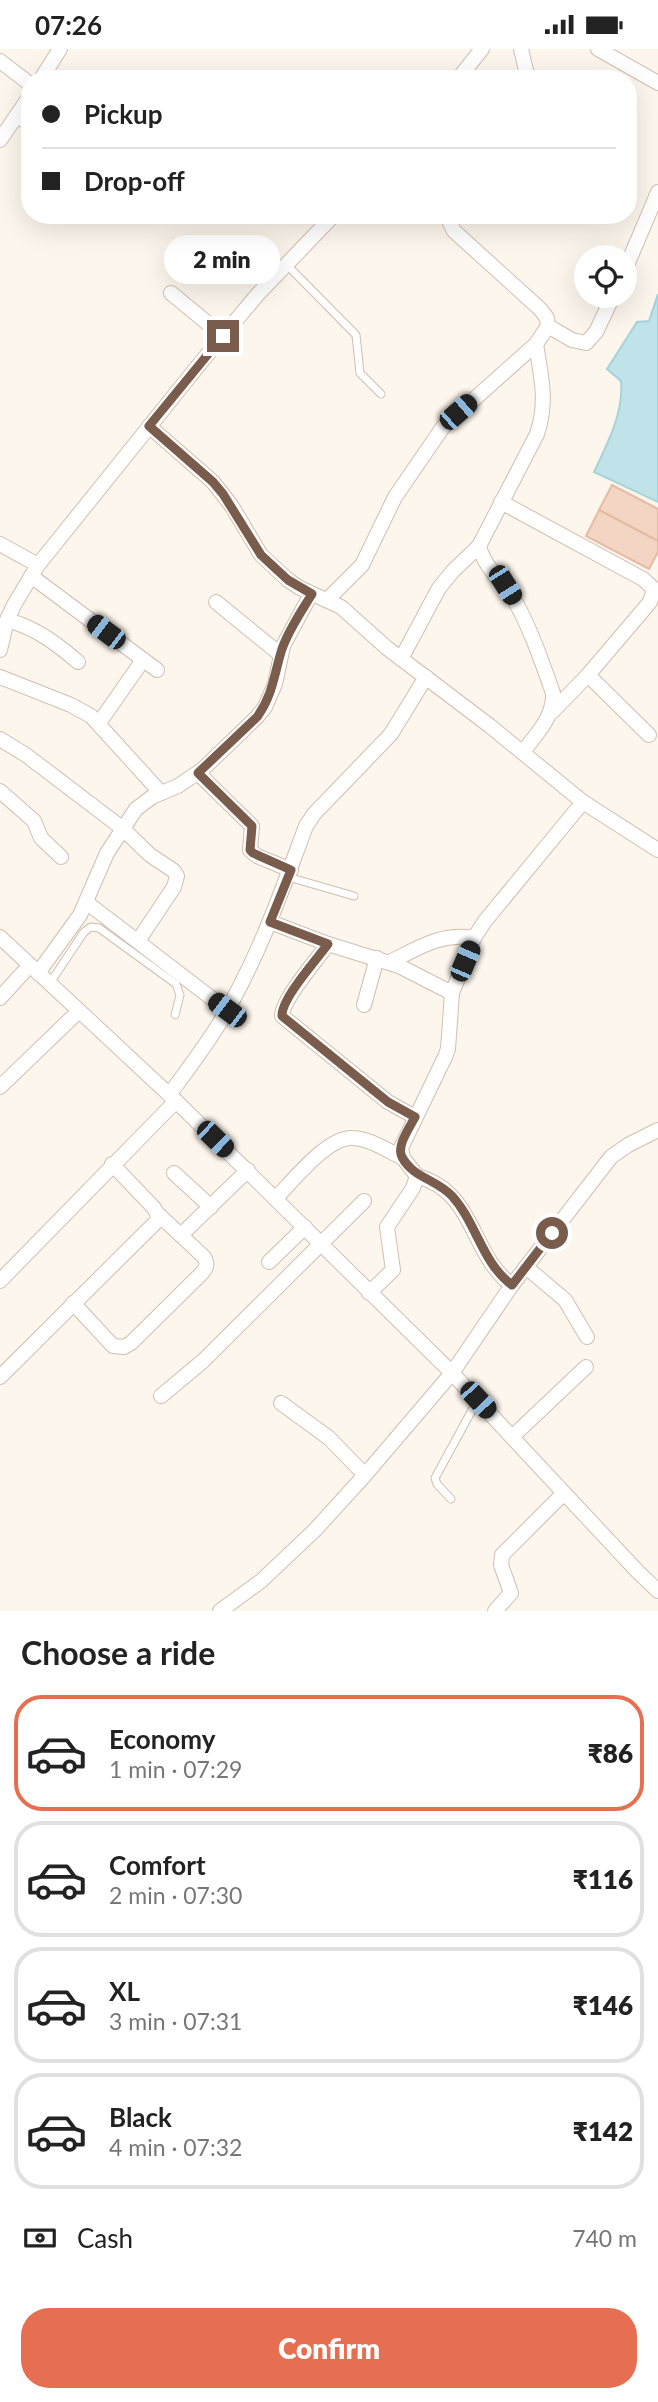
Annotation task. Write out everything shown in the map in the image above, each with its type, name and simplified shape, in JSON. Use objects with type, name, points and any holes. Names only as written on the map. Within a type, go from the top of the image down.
[{"type":"street","points":[[47,70],[60,49]]},
{"type":"street","points":[[465,70],[482,49]]},
{"type":"street","points":[[521,49],[526,70]]},
{"type":"street","points":[[598,49],[635,70]]},
{"type":"street","points":[[0,61],[21,77]]},
{"type":"street","points":[[637,71],[658,83]]},
{"type":"street","points":[[0,140],[21,109]]},
{"type":"street","points":[[17,115],[21,118]]},
{"type":"street","points":[[636,245],[658,192]]},
{"type":"street","points":[[0,650],[7,620],[34,571],[223,336],[325,224]]},
{"type":"street","points":[[327,600],[362,565],[395,497],[443,427],[536,344],[548,326],[547,318],[540,309],[454,231],[450,224]]},
{"type":"street","points":[[171,293],[223,336]]},
{"type":"street","points":[[548,326],[572,340],[586,343],[596,332],[608,308]]},
{"type":"street","points":[[401,659],[439,588],[479,546],[537,434],[543,413],[543,393],[536,344]]},
{"type":"street","points":[[149,426],[218,488],[261,555],[288,580],[353,616],[401,659],[523,752],[583,802],[658,850]]},
{"type":"street","points":[[501,502],[643,579],[654,589],[650,601],[588,675],[551,714],[523,752]]},
{"type":"street","points":[[0,544],[157,670]]},
{"type":"street","points":[[479,546],[485,561],[514,600],[530,632],[554,693],[551,714]]},
{"type":"street","points":[[0,998],[34,969],[69,932],[86,902],[107,853],[136,809],[198,773],[265,707],[294,623],[312,594]]},
{"type":"street","points":[[216,602],[281,655]]},
{"type":"street","points":[[7,620],[38,632],[56,643],[78,663]]},
{"type":"street","points":[[99,723],[144,660]]},
{"type":"street","points":[[588,675],[649,735]]},
{"type":"street","points":[[0,677],[82,710],[99,723],[161,793]]},
{"type":"street","points":[[0,1281],[173,1098],[227,1010],[270,922],[306,826],[314,814],[391,734],[426,677]]},
{"type":"street","points":[[0,739],[26,755],[122,828],[150,855],[174,871],[177,876],[174,887],[138,941]]},
{"type":"street","points":[[198,773],[252,826],[250,850],[289,873]]},
{"type":"street","points":[[0,791],[34,821],[41,838],[61,857]]},
{"type":"street","points":[[512,1285],[492,1264],[458,1203],[437,1183],[417,1177],[403,1158],[401,1148],[448,1049],[452,993],[474,938],[583,802]]},
{"type":"street","points":[[86,902],[227,1010]]},
{"type":"street","points":[[270,922],[328,944],[383,960],[452,993]]},
{"type":"street","points":[[364,1005],[383,960],[439,939],[455,936],[474,938]]},
{"type":"street","points":[[0,937],[276,1198],[452,1373],[658,1591]]},
{"type":"street","points":[[328,944],[287,1000],[282,1016],[388,1102],[415,1117]]},
{"type":"street","points":[[0,1087],[79,1011]]},
{"type":"street","points":[[220,1611],[261,1581],[315,1530],[365,1475],[452,1373],[512,1285],[611,1157],[658,1130]]},
{"type":"street","points":[[276,1198],[319,1154],[345,1139],[360,1139],[403,1158]]},
{"type":"street","points":[[73,1303],[113,1346],[124,1347],[206,1268],[204,1257],[157,1213],[112,1164]]},
{"type":"street","points":[[181,1235],[247,1170]]},
{"type":"street","points":[[174,1173],[211,1207]]},
{"type":"street","points":[[369,1293],[393,1270],[387,1227],[413,1188],[417,1177]]},
{"type":"street","points":[[161,1396],[204,1361],[364,1201]]},
{"type":"street","points":[[0,1377],[152,1227],[157,1221],[157,1213]]},
{"type":"street","points":[[269,1262],[305,1227]]},
{"type":"street","points":[[526,1267],[565,1300],[587,1337]]},
{"type":"street","points":[[512,1437],[586,1367]]},
{"type":"street","points":[[281,1403],[329,1438],[365,1475]]},
{"type":"street","points":[[495,1611],[511,1593],[501,1565],[502,1555],[564,1493]]},
{"type":"lane","points":[[286,265],[356,335],[360,373],[381,394]]},
{"type":"lane","points":[[289,873],[354,896]]},
{"type":"lane","points":[[50,984],[84,932],[91,927],[99,927],[176,984],[180,995],[175,1015]]},
{"type":"lane","points":[[451,1499],[435,1478],[478,1400]]},
{"type":"water","points":[[658,294],[658,502],[594,472],[614,428],[620,405],[621,381],[607,369],[637,322],[649,321]]},
{"type":"building","points":[[612,485],[658,509],[658,541],[599,510]]},
{"type":"building","points":[[599,510],[658,541],[658,552],[649,569],[586,536]]},
{"type":"route","points":[[223,336],[149,426],[213,482],[231,505],[261,555],[288,580],[312,594],[284,646],[275,684],[265,707],[198,773],[252,826],[250,850],[257,856],[291,870],[270,922],[328,944],[287,1000],[282,1016],[388,1102],[415,1117],[401,1148],[403,1158],[417,1177],[437,1183],[458,1203],[492,1264],[504,1279],[512,1285],[552,1233]]}]
